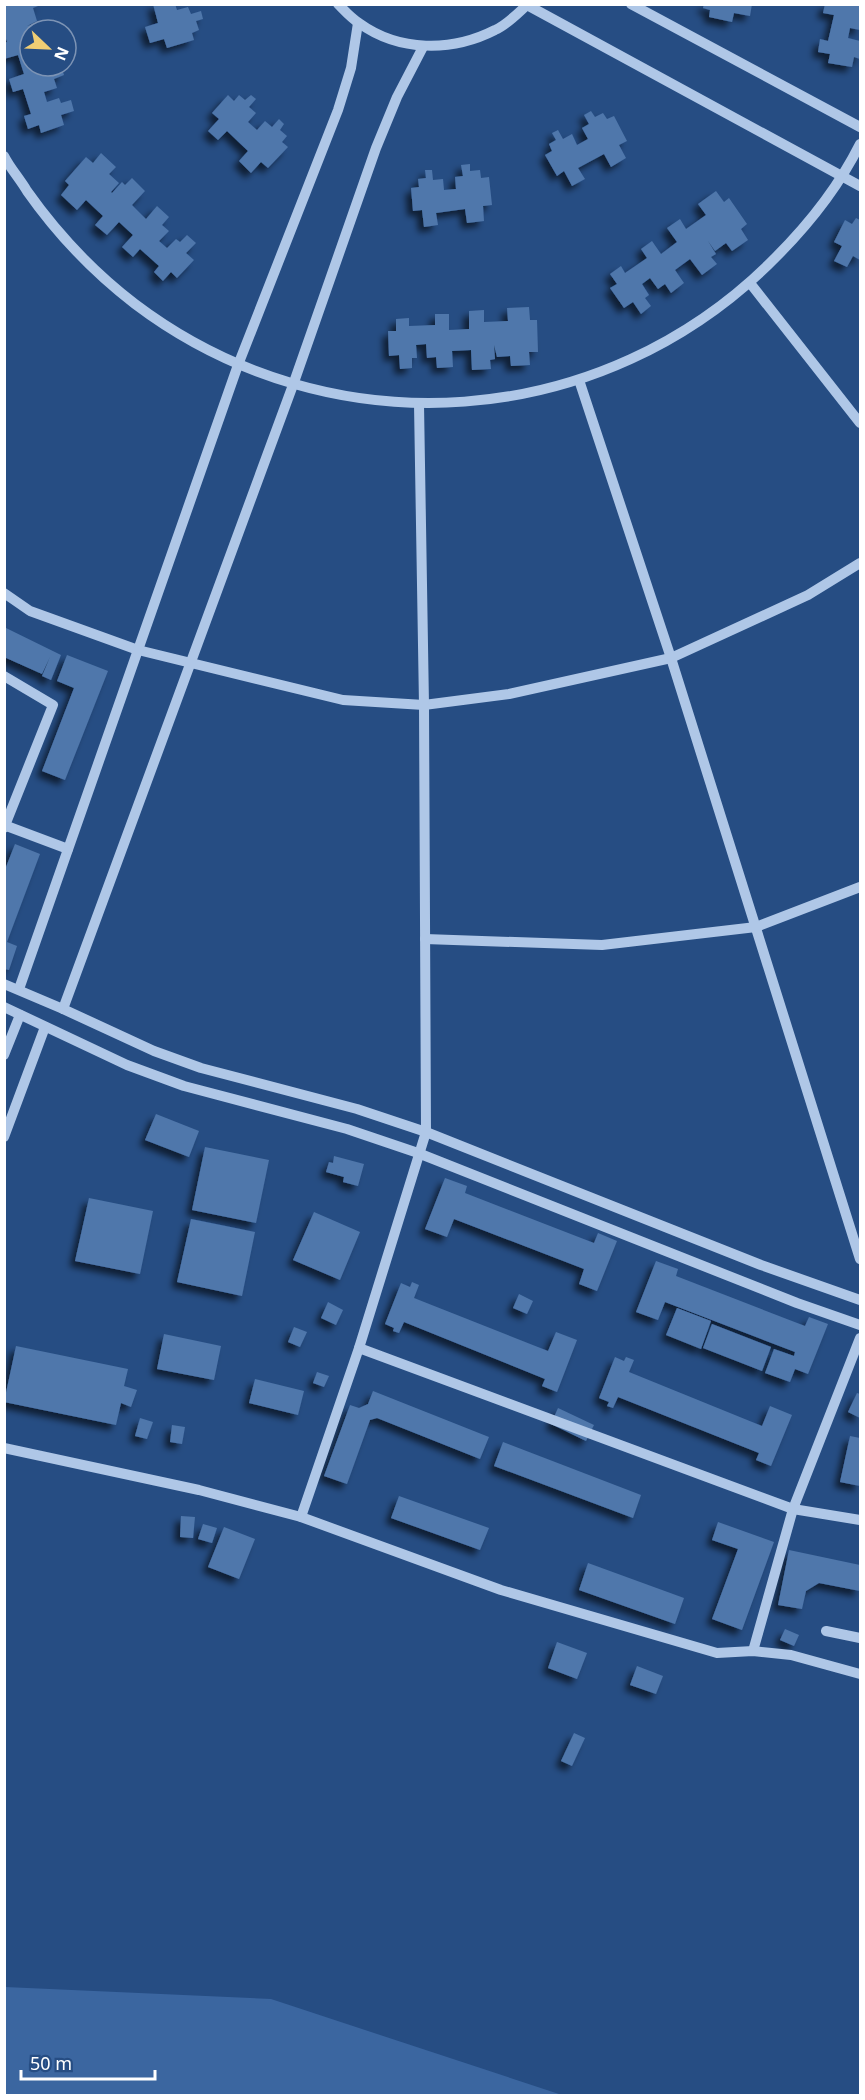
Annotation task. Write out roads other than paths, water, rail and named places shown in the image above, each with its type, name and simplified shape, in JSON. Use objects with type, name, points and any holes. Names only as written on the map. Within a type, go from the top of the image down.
[{"type":"street","points":[[338,4],[358,23],[389,39],[423,47],[461,44],[497,30],[528,5],[861,186]]},
{"type":"street","points":[[631,4],[861,127]]},
{"type":"street","points":[[19,989],[238,365],[338,110],[351,68],[358,23]]},
{"type":"street","points":[[63,1009],[293,385],[376,148],[423,47]]},
{"type":"street","points":[[5,160],[51,225],[104,280],[167,328],[238,365],[293,385],[356,399],[419,404],[500,399],[579,380],[626,362],[670,340],[711,313],[750,283],[800,232],[842,176],[861,144]]},
{"type":"street","points":[[750,283],[861,423]]},
{"type":"street","points":[[579,380],[671,658],[861,1259]]},
{"type":"street","points":[[300,1517],[359,1348],[426,1132],[424,705],[419,404]]},
{"type":"street","points":[[4,593],[30,611],[138,650],[343,700],[424,705],[509,694],[671,658],[808,595],[861,563]]},
{"type":"street","points":[[4,676],[53,705],[5,826],[69,849]]},
{"type":"street","points":[[425,939],[602,945],[756,927],[861,887]]},
{"type":"street","points":[[4,984],[154,1052],[201,1068],[347,1106],[426,1132],[761,1265],[861,1300]]},
{"type":"street","points":[[4,1007],[127,1065],[184,1086],[347,1129],[418,1153],[796,1303],[861,1325]]},
{"type":"street","points":[[4,1055],[20,1015]]},
{"type":"street","points":[[4,1137],[45,1027]]},
{"type":"street","points":[[753,1651],[793,1509],[861,1338]]},
{"type":"street","points":[[359,1348],[793,1509],[861,1520]]},
{"type":"street","points":[[4,1448],[199,1490],[300,1517],[512,1593],[717,1653],[753,1651],[791,1655],[861,1674]]},
{"type":"street","points":[[826,1631],[861,1638]]}]
